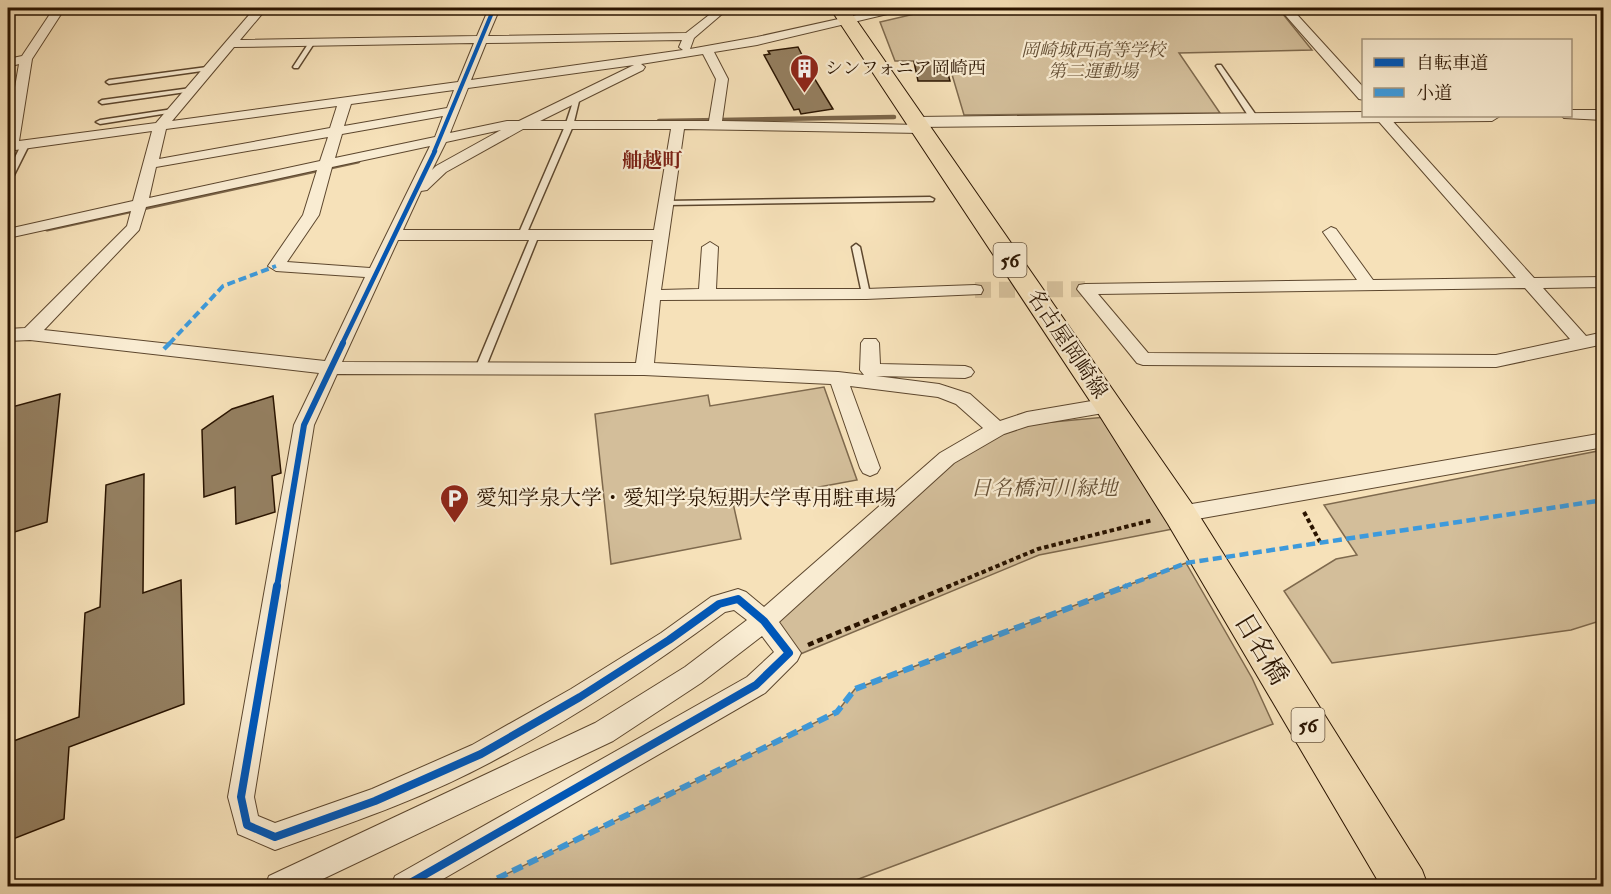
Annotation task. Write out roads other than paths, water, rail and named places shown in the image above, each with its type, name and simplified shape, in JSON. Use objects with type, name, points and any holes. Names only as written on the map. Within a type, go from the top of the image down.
[{"type":"main road","name":"名古屋岡崎線","points":[[843,14],[1109,405],[1210,564]]},
{"type":"main road","name":"日名橋","points":[[1210,564],[1406,886]]},
{"type":"street","points":[[59,8],[26,59],[14,146],[658,58],[757,41],[843,14],[900,8]]},
{"type":"street","points":[[30,334],[134,227],[160,126],[261,8]]},
{"type":"street","points":[[405,886],[756,685],[789,653],[764,621],[738,600],[719,604],[669,640],[580,697],[481,754],[375,801],[275,837],[247,825],[241,797],[304,425],[329,368],[441,138],[460,86],[494,8]]},
{"type":"street","points":[[688,53],[685,46],[689,36],[724,8]]},
{"type":"street","points":[[1286,8],[1362,94]]},
{"type":"street","points":[[229,44],[689,36]]},
{"type":"street","points":[[708,50],[722,79],[715,126]]},
{"type":"street","points":[[404,211],[426,181],[441,169],[519,126],[658,58]]},
{"type":"street","points":[[8,63],[26,59]]},
{"type":"street","points":[[345,101],[311,215],[276,266],[376,273]]},
{"type":"street","points":[[152,164],[451,111]]},
{"type":"street","points":[[1572,115],[1603,115]]},
{"type":"street","points":[[8,233],[507,125],[919,125],[1362,116]]},
{"type":"street","points":[[1383,117],[1582,342]]},
{"type":"street","points":[[644,369],[652,295],[678,126]]},
{"type":"street","points":[[1331,232],[1369,286]]},
{"type":"street","points":[[394,235],[663,235]]},
{"type":"street","points":[[707,294],[710,247]]},
{"type":"street","points":[[1604,282],[1084,289],[1143,359],[1496,361],[1604,338]]},
{"type":"street","points":[[652,295],[866,294],[975,290]]},
{"type":"street","points":[[8,335],[30,334],[329,368],[644,369],[846,379],[939,391],[963,399],[997,429]]},
{"type":"street","points":[[870,343],[871,369]]},
{"type":"street","points":[[846,379],[871,369],[965,372]]},
{"type":"street","points":[[846,379],[870,468]]},
{"type":"street","points":[[279,886],[604,732],[693,675],[764,621],[947,458],[997,429],[1027,419],[1109,405]]},
{"type":"street","points":[[1180,514],[1604,440]]},
{"type":"lane","points":[[296,66],[312,42]]},
{"type":"lane","points":[[1218,66],[1254,118]]},
{"type":"lane","points":[[109,82],[207,69]]},
{"type":"lane","points":[[102,102],[191,90]]},
{"type":"lane","points":[[480,369],[569,126],[577,97]]},
{"type":"lane","points":[[100,122],[173,111]]},
{"type":"lane","points":[[8,179],[14,146]]},
{"type":"lane","points":[[667,203],[930,199]]},
{"type":"lane","points":[[856,247],[866,294]]},
{"type":"waterway","points":[[659,121],[894,117]]},
{"type":"waterway","points":[[47,229],[358,161]]},
{"type":"tunnel","points":[[975,290],[1085,289]]},
{"type":"place","name":"シンフォニア岡崎西","points":[[804,94]]},
{"type":"place","name":"愛知学泉大学・愛知学泉短期大学専用駐車場","points":[[455,524]]},
{"type":"district","name":"舳越町","points":[[652,160]]},
{"type":"park label","name":"岡崎城西高等学校 第二運動場","points":[[1093,60]]},
{"type":"park label","name":"日名橋河川緑地","points":[[1044,488]]}]
